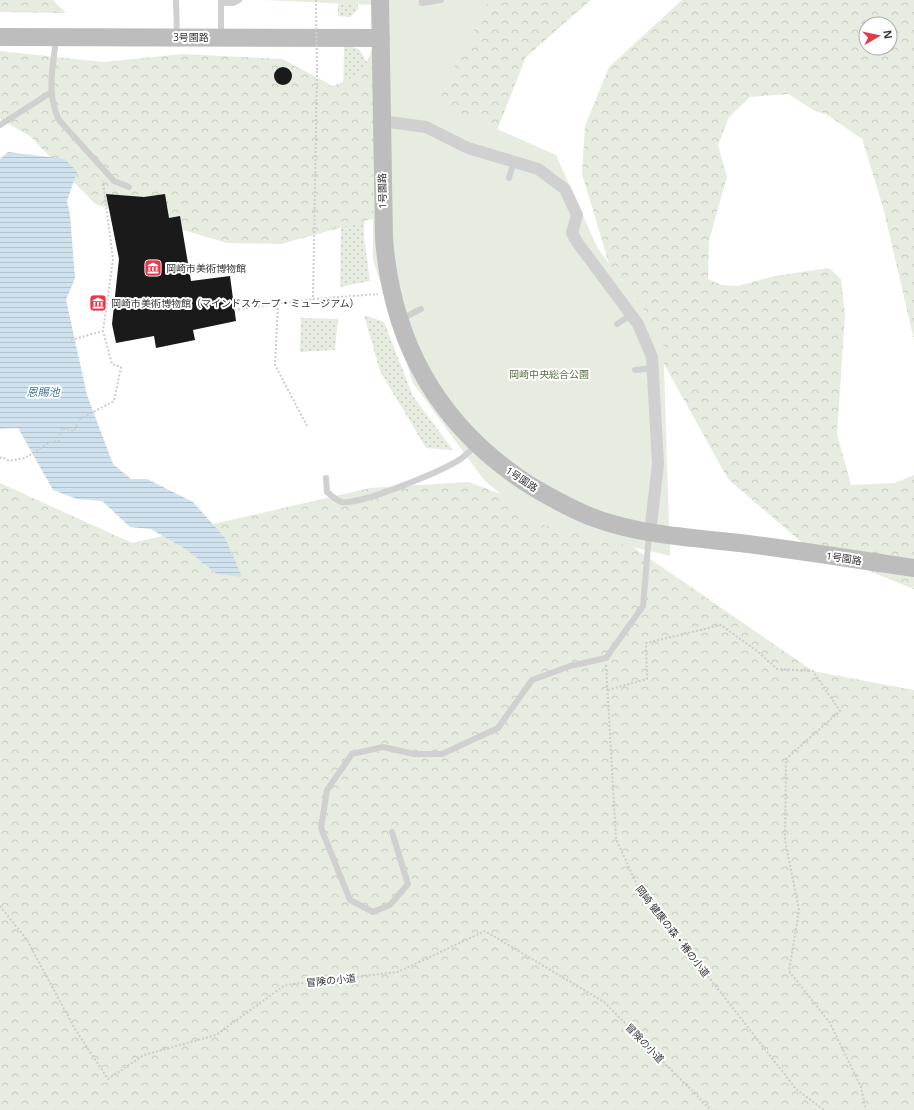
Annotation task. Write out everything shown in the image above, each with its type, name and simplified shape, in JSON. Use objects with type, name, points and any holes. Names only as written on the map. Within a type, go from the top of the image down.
[{"type":"street","points":[[380,0],[381,38]]},
{"type":"street","name":"3号園路","points":[[0,37],[381,38]]},
{"type":"street","name":"1号園路","points":[[381,38],[381,121],[384,238],[386,264],[392,293],[399,320],[425,380],[447,410],[477,444],[513,474],[550,497],[596,519],[650,533],[790,550],[914,568]]},
{"type":"street","points":[[381,121],[426,127],[468,148],[538,169],[565,189],[577,215],[572,233],[577,242],[638,324],[652,357],[658,464],[650,533]]},
{"type":"lane","points":[[176,0],[177,38]]},
{"type":"lane","points":[[220,37],[221,2],[233,3],[240,0]]},
{"type":"lane","points":[[422,0],[422,3],[441,0]]},
{"type":"lane","points":[[56,38],[50,93],[53,108],[58,120],[114,181],[129,187]]},
{"type":"lane","points":[[0,125],[50,93]]},
{"type":"lane","points":[[509,178],[514,161]]},
{"type":"lane","points":[[399,320],[421,309]]},
{"type":"lane","points":[[617,324],[631,315]]},
{"type":"lane","points":[[635,370],[653,368]]},
{"type":"lane","points":[[326,478],[327,492],[341,502],[356,502],[379,495],[448,465],[461,458],[477,444]]},
{"type":"lane","points":[[392,832],[408,884],[390,905],[373,912],[350,900],[321,828],[327,790],[352,754],[383,747],[414,754],[442,754],[498,728],[532,680],[570,666],[606,658],[643,606],[650,533]]},
{"type":"path","points":[[313,299],[318,71],[316,0]]},
{"type":"path","points":[[0,458],[2,457],[9,461],[25,458],[50,442],[59,442],[62,428],[74,432],[80,419],[114,401],[121,367],[112,364],[103,331],[113,259],[102,168]]},
{"type":"path","points":[[234,310],[313,299],[392,293]]},
{"type":"path","points":[[278,304],[275,365],[307,426]]},
{"type":"path","points":[[71,340],[103,331]]},
{"type":"path","points":[[608,690],[647,679],[646,643],[720,624],[757,651],[777,669],[813,671],[840,711],[786,759],[785,840],[799,910],[789,971],[830,1023],[861,1087],[866,1110]]},
{"type":"path","name":"岡崎 健康の森・椿の小道","points":[[606,658],[616,839],[637,885],[796,1088],[824,1110]]},
{"type":"path","name":"冒険の小道","points":[[0,906],[27,940],[75,1029],[108,1079],[144,1055],[216,1035],[285,984],[398,972],[485,931],[604,1002],[711,1110]]},
{"type":"green space","points":[[0,0],[53,0],[66,13],[0,12]]},
{"type":"green space","name":"岡崎中央総合公園","points":[[265,0],[490,0],[436,102],[556,155],[598,249],[663,335],[670,556],[535,523],[484,480],[413,383],[373,260],[373,5]]},
{"type":"green space","points":[[338,0],[358,0],[358,9],[350,17],[338,16]]},
{"type":"green space","points":[[411,0],[591,0],[526,57],[488,153],[412,208],[281,244],[227,243],[95,204],[30,136],[0,119],[0,51],[103,62],[183,54],[282,59],[333,86],[362,73],[382,26]]},
{"type":"green space","points":[[682,0],[914,0],[914,340],[883,207],[862,139],[826,114],[815,111],[788,94],[750,97],[729,117],[718,145],[727,177],[709,240],[708,279],[721,285],[737,286],[775,276],[829,268],[841,279],[845,314],[837,434],[851,485],[895,483],[914,475],[914,589],[806,546],[728,479],[610,267],[582,174],[585,126],[609,67]]},
{"type":"green space","points":[[344,45],[359,49],[368,64],[364,237],[370,281],[340,287]]},
{"type":"green space","points":[[364,315],[384,322],[413,396],[453,450],[426,448],[380,371]]},
{"type":"green space","points":[[301,318],[338,319],[335,350],[300,352]]},
{"type":"green space","points":[[469,482],[624,541],[813,671],[914,690],[914,1110],[0,1110],[0,483],[132,543],[370,488]]},
{"type":"water","name":"恩賜池","points":[[8,152],[65,159],[77,172],[67,201],[70,215],[75,278],[66,300],[87,395],[113,464],[131,479],[147,479],[193,502],[225,538],[242,577],[217,574],[187,550],[151,529],[130,527],[102,501],[77,499],[53,490],[18,428],[0,429],[0,159]]},
{"type":"building","points":[[283,67],[289,70],[292,76],[289,82],[283,85],[277,82],[274,76],[277,70]]},
{"type":"building","name":"岡崎市美術博物館","points":[[106,194],[144,197],[165,194],[169,218],[180,216],[191,281],[230,276],[236,321],[193,330],[195,340],[156,348],[154,336],[116,343],[112,324],[119,259]]},
{"type":"place","name":"岡崎市美術博物館","points":[[153,268]]},
{"type":"place","name":"岡崎市美術博物館（マインドスケープ・ミュージアム）","points":[[98,303]]}]
